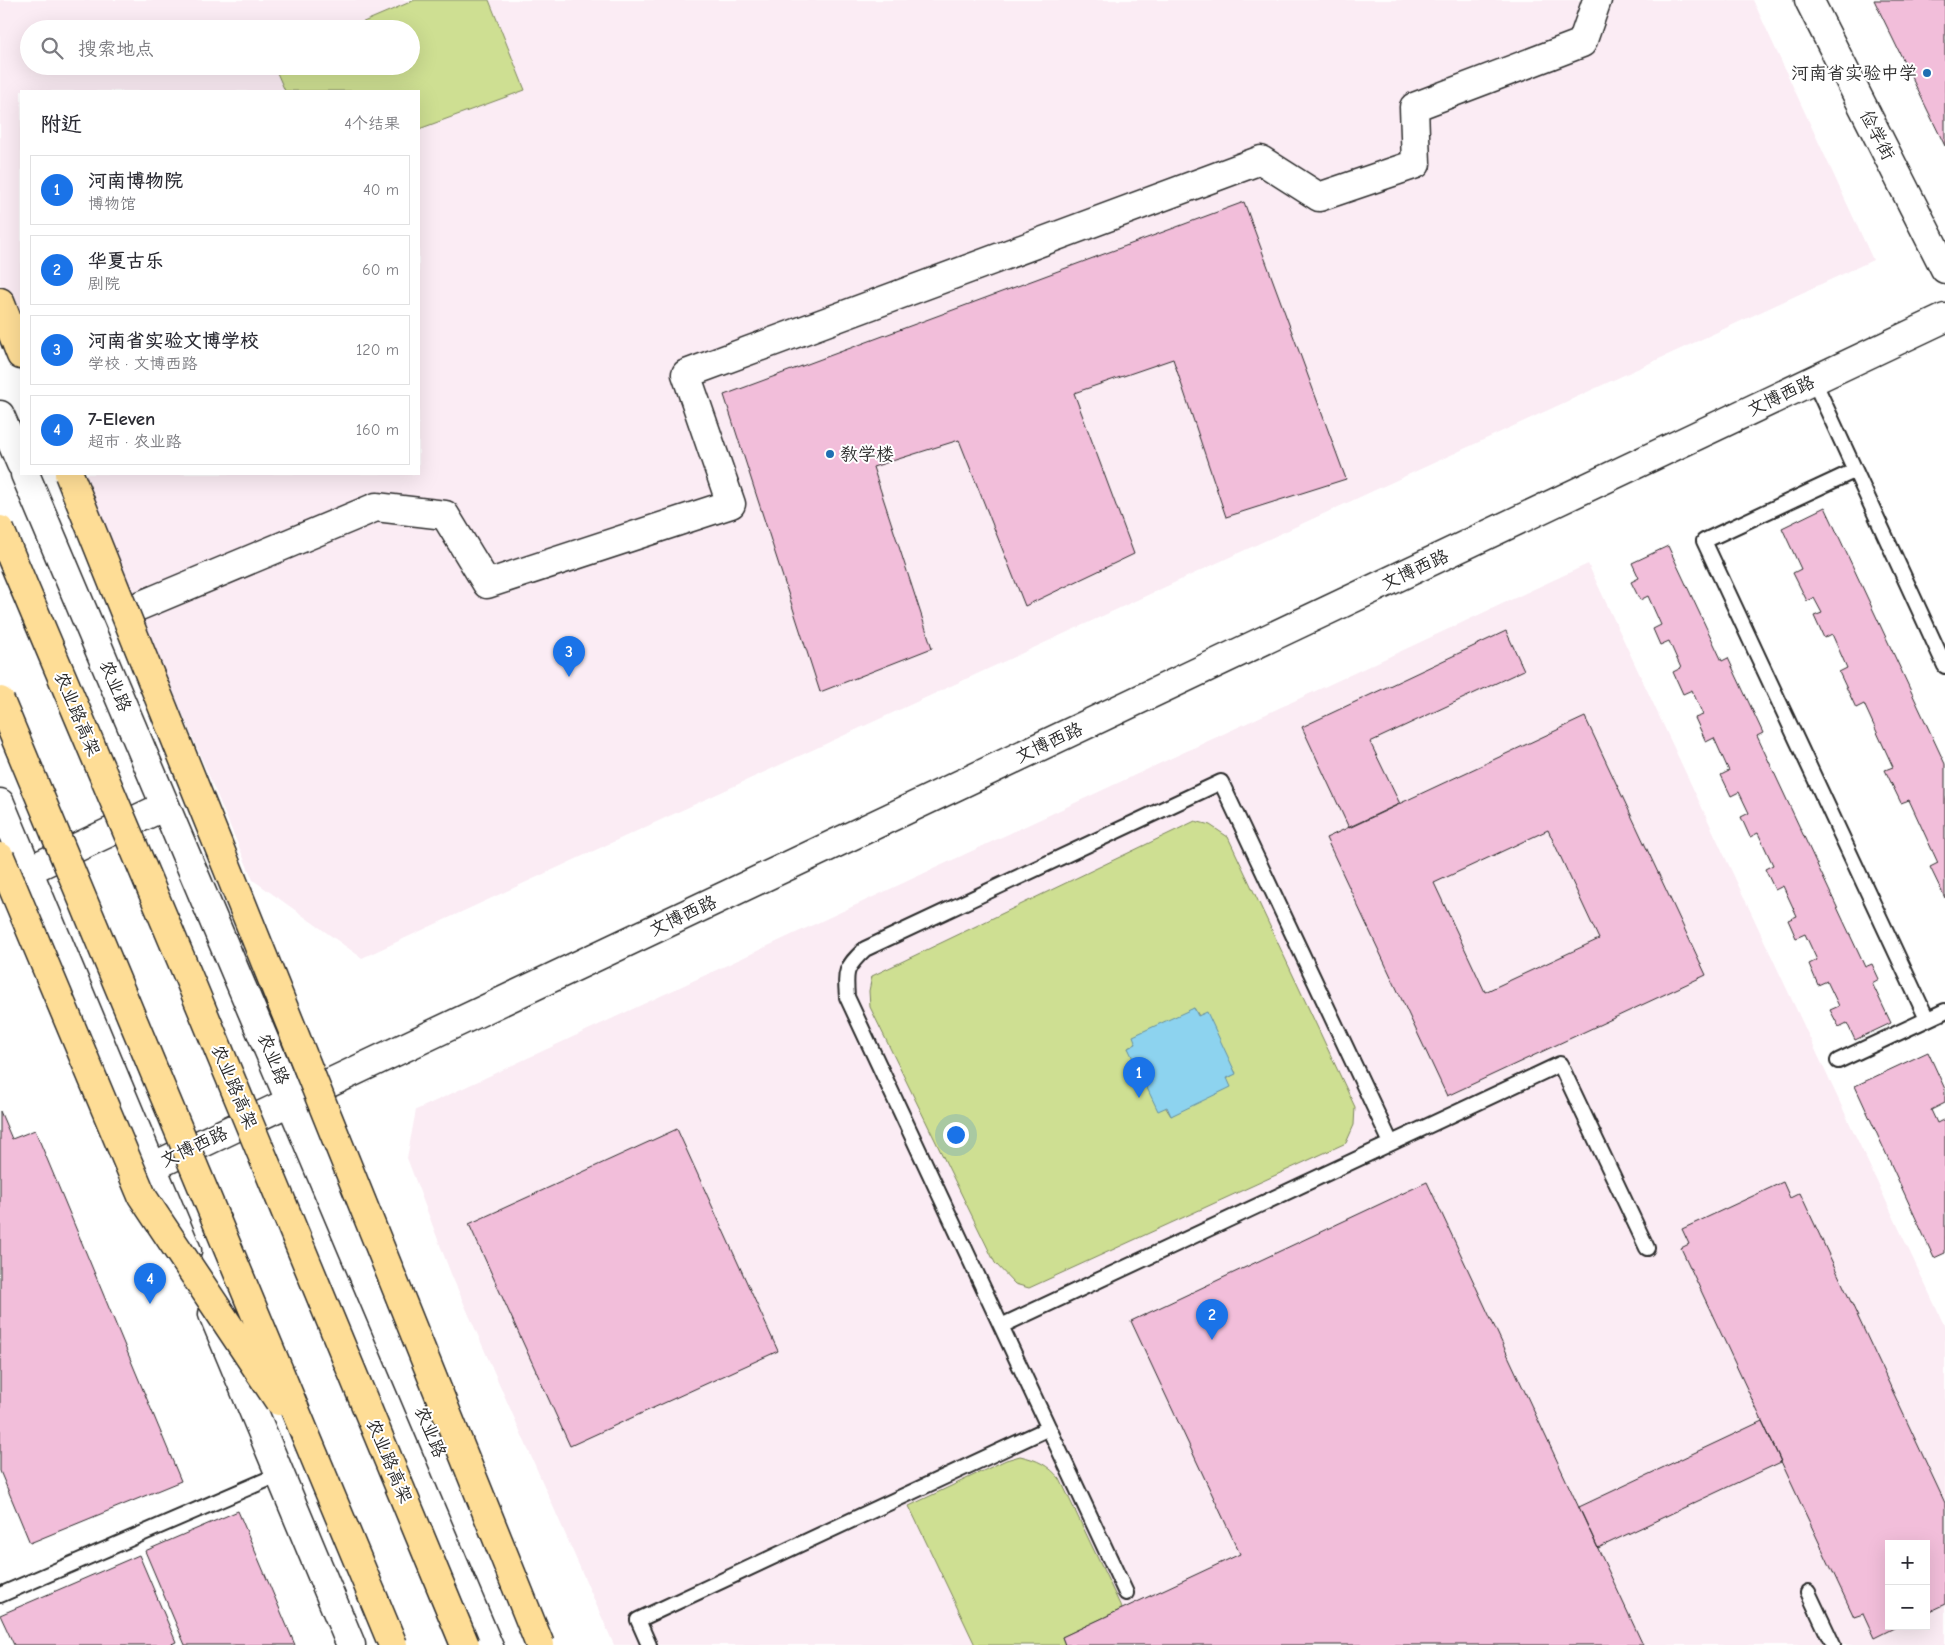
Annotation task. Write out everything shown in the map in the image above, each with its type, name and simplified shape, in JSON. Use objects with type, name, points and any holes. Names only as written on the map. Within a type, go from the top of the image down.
[{"type":"highway","points":[[0,302],[20,352]]},
{"type":"highway","points":[[69,475],[540,1645]]},
{"type":"highway","name":"农业路高架","points":[[0,530],[191,983],[466,1645]]},
{"type":"highway","points":[[0,701],[393,1645]]},
{"type":"highway","points":[[0,857],[142,1196],[313,1451]]},
{"type":"street","points":[[125,612],[376,507],[446,515],[487,584],[731,504],[686,374],[1261,160],[1319,197],[1416,164],[1414,107],[1582,42],[1597,0]]},
{"type":"street","name":"俭学街","points":[[1809,0],[1945,269]]},
{"type":"street","name":"文博西路","points":[[152,1168],[1945,318]]},
{"type":"street","points":[[0,415],[20,462]]},
{"type":"street","name":"农业路","points":[[25,475],[520,1645]]},
{"type":"street","points":[[0,803],[351,1645]]},
{"type":"street","points":[[0,884],[166,806]]},
{"type":"lane","points":[[1814,380],[1854,471],[1945,666]]},
{"type":"lane","points":[[1854,471],[1704,541],[1926,1019]]},
{"type":"lane","points":[[1126,1593],[847,997],[846,976],[850,963],[866,949],[1221,782],[1391,1143]]},
{"type":"lane","points":[[1838,1061],[1945,1011]]},
{"type":"lane","points":[[1001,1326],[1560,1064],[1647,1248]]},
{"type":"lane","points":[[649,1645],[638,1620],[1048,1428]]},
{"type":"lane","points":[[0,1595],[280,1474]]},
{"type":"lane","points":[[1808,1592],[1833,1645]]},
{"type":"shaded area","points":[[0,0],[1753,0],[1873,260],[362,958],[253,880],[81,475],[420,475],[420,90],[20,90],[20,332],[0,284]]},
{"type":"shaded area","points":[[1588,564],[1945,1327],[1945,1645],[614,1645],[451,1274],[407,1158],[416,1110]]},
{"type":"green space","points":[[415,0],[489,0],[525,90],[420,129],[420,90],[285,90],[278,75],[420,75],[420,20],[368,20]]},
{"type":"green space","points":[[1195,821],[1210,825],[1228,837],[1355,1107],[1354,1125],[1346,1143],[1029,1288],[1015,1284],[995,1263],[870,1007],[869,991],[872,976]],"holes":[[[1194,1008],[1236,1073],[1171,1116],[1128,1048]]]},
{"type":"green space","points":[[1020,1456],[1042,1464],[1060,1479],[1122,1609],[1062,1637],[1065,1645],[975,1645],[909,1506],[1006,1460]]},
{"type":"water","points":[[1194,1008],[1198,1016],[1207,1012],[1236,1074],[1227,1078],[1231,1087],[1171,1116],[1167,1107],[1158,1111],[1128,1048],[1136,1044],[1133,1036]]},
{"type":"building","name":"河南省实验中学","points":[[1874,0],[1945,0],[1945,146]]},
{"type":"building","name":"教学楼","points":[[1244,202],[1346,479],[1226,517],[1173,359],[1074,393],[1134,554],[1025,606],[959,440],[873,467],[932,648],[820,692],[724,395]]},
{"type":"building","points":[[1825,507],[1945,764],[1945,898],[1930,867],[1938,863],[1909,800],[1901,803],[1885,770],[1893,767],[1864,704],[1856,708],[1839,672],[1847,668],[1832,634],[1824,638],[1814,616],[1822,613],[1814,598],[1807,601],[1793,573],[1801,569],[1782,528]]},
{"type":"building","points":[[1668,546],[1722,661],[1728,658],[1763,733],[1757,736],[1865,967],[1872,964],[1879,979],[1872,983],[1891,1023],[1855,1040],[1847,1023],[1839,1027],[1830,1010],[1839,1006],[1827,981],[1818,985],[1809,964],[1817,960],[1805,934],[1796,938],[1788,920],[1797,916],[1783,886],[1775,890],[1765,869],[1773,865],[1758,833],[1750,837],[1741,817],[1749,813],[1739,792],[1731,796],[1721,775],[1729,771],[1714,738],[1706,742],[1695,718],[1703,715],[1692,690],[1683,694],[1673,672],[1681,668],[1669,641],[1660,645],[1653,629],[1661,625],[1648,596],[1640,600],[1631,582],[1639,578],[1632,563]]},
{"type":"building","points":[[1506,631],[1524,670],[1370,742],[1400,804],[1349,828],[1302,727]]},
{"type":"building","points":[[1585,717],[1706,975],[1447,1096],[1326,838]],"holes":[[[1548,830],[1599,939],[1485,992],[1434,883]]]},
{"type":"building","points":[[1928,1052],[1945,1089],[1945,1103],[1931,1110],[1937,1123],[1945,1119],[1945,1253],[1934,1258],[1855,1086]]},
{"type":"building","points":[[0,1111],[12,1139],[35,1130],[181,1481],[30,1543],[0,1471]]},
{"type":"building","points":[[677,1129],[778,1351],[570,1446],[469,1224]]},
{"type":"building","points":[[1427,1182],[1643,1645],[1065,1645],[1062,1637],[1240,1554],[1131,1321]]},
{"type":"building","points":[[1783,1182],[1790,1198],[1800,1193],[1945,1503],[1945,1604],[1930,1611],[1930,1540],[1885,1540],[1885,1630],[1890,1630],[1874,1638],[1863,1614],[1854,1617],[1681,1248],[1689,1244],[1682,1229]]},
{"type":"building","points":[[1762,1421],[1781,1462],[1598,1548],[1579,1507]]},
{"type":"building","points":[[238,1511],[295,1645],[185,1645],[145,1551]]},
{"type":"building","points":[[139,1555],[176,1642],[169,1645],[14,1645],[0,1615]]},
{"type":"place","name":"河南省实验中学","points":[[1927,73]]},
{"type":"place","name":"教学楼","points":[[830,454]]},
{"type":"place","name":"河南省实验文博学校","points":[[569,677]]},
{"type":"place","name":"河南博物院","points":[[1139,1098]]},
{"type":"place","name":"7-Eleven","points":[[150,1304]]},
{"type":"place","name":"华夏古乐","points":[[1212,1340]]}]
